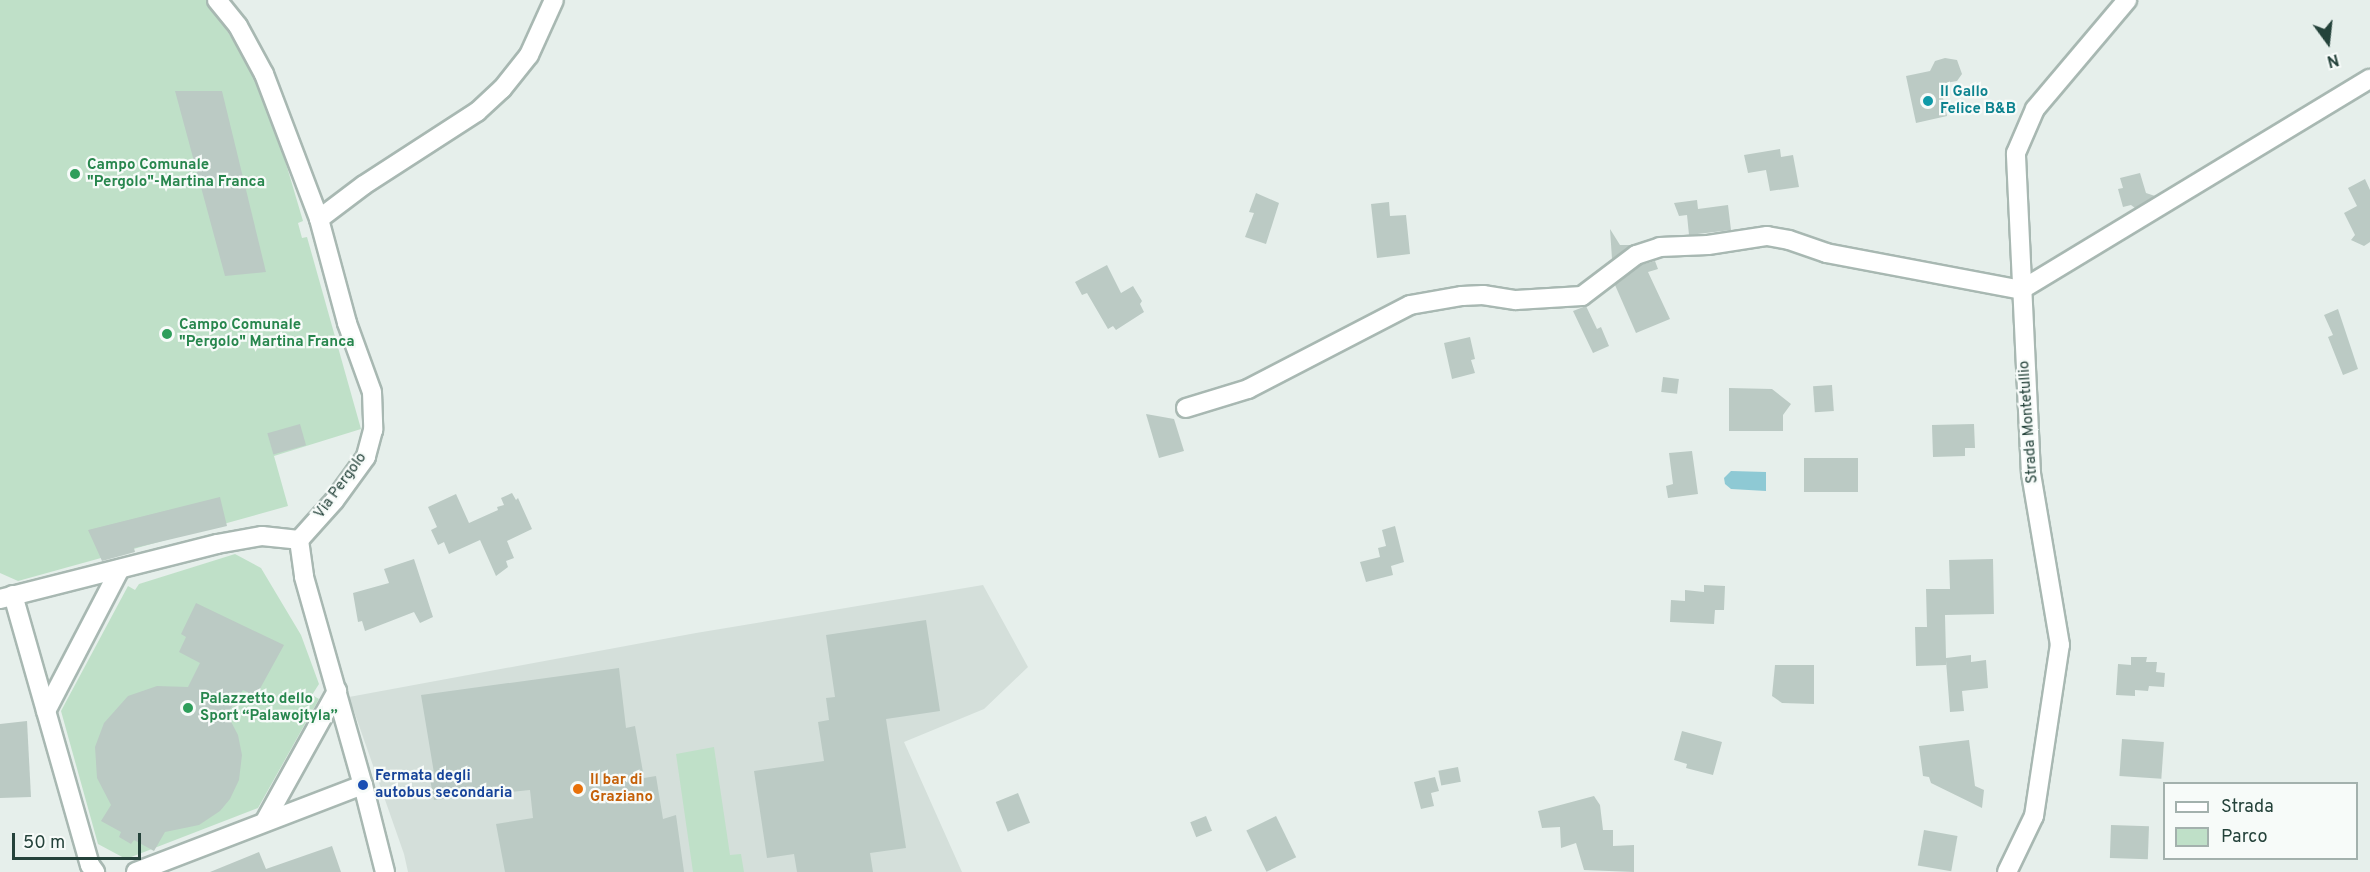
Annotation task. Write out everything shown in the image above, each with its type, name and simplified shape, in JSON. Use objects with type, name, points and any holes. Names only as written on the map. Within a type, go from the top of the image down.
[{"type":"street","name":"Via Pergolo","points":[[217,0],[238,26],[264,74],[319,219],[347,323],[372,392],[373,430],[366,457],[333,501],[299,540]]},
{"type":"street","points":[[319,219],[364,185],[477,112],[502,89],[529,55],[554,0]]},
{"type":"street","name":"Strada Montetullio","points":[[2007,872],[2034,816],[2060,645],[2031,474],[2016,153],[2035,109],[2127,0]]},
{"type":"street","points":[[1186,408],[1248,389],[1410,305],[1483,295],[1516,300],[1582,296],[1636,255],[1660,247],[1708,245],[1767,236],[1789,240],[1826,253],[2021,290],[2370,79]]},
{"type":"street","points":[[95,872],[90,865],[46,711],[6,597],[217,544],[262,536],[299,540],[304,578],[363,784],[385,872]]},
{"type":"street","points":[[46,711],[120,570]]},
{"type":"street","points":[[265,821],[337,691]]},
{"type":"street","points":[[136,872],[363,784]]},
{"type":"shaded area","points":[[983,585],[1028,667],[984,709],[904,742],[962,872],[408,872],[404,854],[349,697],[696,633]]},
{"type":"green space","name":"Campo Comunale \"Pergolo\" Martina Franca","points":[[0,0],[207,0],[246,60],[274,126],[287,167],[303,221],[298,223],[302,238],[307,237],[361,429],[274,456],[288,506],[18,581],[0,573]]},
{"type":"green space","name":"Palazzetto dello Sport “Palawojtyla”","points":[[235,554],[261,568],[301,635],[319,684],[312,695],[319,699],[258,808],[126,859],[98,844],[61,711],[128,586],[135,590],[139,584]]},
{"type":"green space","points":[[714,747],[730,855],[741,854],[744,872],[693,872],[676,754]]},
{"type":"water","points":[[1731,471],[1766,472],[1766,491],[1731,489],[1725,484],[1724,478]]},
{"type":"building","name":"Il Gallo Felice B&B","points":[[1945,58],[1957,60],[1962,74],[1957,81],[1940,84],[1947,116],[1916,123],[1906,76],[1930,71],[1935,61]]},
{"type":"building","points":[[175,91],[222,91],[266,272],[225,276]]},
{"type":"building","points":[[1780,149],[1781,157],[1793,155],[1799,187],[1770,191],[1766,170],[1748,173],[1744,155]]},
{"type":"building","points":[[2140,173],[2146,193],[2155,196],[2135,208],[2131,205],[2123,207],[2118,189],[2123,188],[2120,178]]},
{"type":"building","points":[[2365,179],[2370,190],[2370,242],[2364,246],[2351,240],[2355,235],[2344,213],[2357,206],[2348,188]]},
{"type":"building","points":[[1256,193],[1279,203],[1266,244],[1245,237],[1254,213],[1249,212]]},
{"type":"building","points":[[1697,200],[1698,209],[1728,205],[1731,230],[1689,235],[1687,215],[1679,216],[1674,203]]},
{"type":"building","points":[[1389,202],[1390,216],[1406,215],[1410,254],[1377,258],[1371,204]]},
{"type":"building","points":[[1610,229],[1620,245],[1632,245],[1612,259]]},
{"type":"building","points":[[1655,261],[1658,269],[1648,272],[1670,319],[1636,333],[1615,285],[1641,265]]},
{"type":"building","points":[[1107,265],[1121,293],[1133,286],[1142,301],[1140,304],[1144,312],[1116,330],[1113,326],[1108,329],[1087,293],[1082,295],[1075,282]]},
{"type":"building","points":[[1586,306],[1597,329],[1601,327],[1609,346],[1593,353],[1573,311]]},
{"type":"building","points":[[2338,309],[2358,369],[2343,375],[2328,337],[2333,335],[2324,315]]},
{"type":"building","points":[[1470,337],[1475,359],[1471,360],[1475,373],[1452,379],[1444,343]]},
{"type":"building","points":[[1663,377],[1679,379],[1677,394],[1661,392]]},
{"type":"building","points":[[1832,385],[1834,411],[1815,412],[1813,386]]},
{"type":"building","points":[[1729,388],[1772,389],[1791,404],[1783,415],[1783,431],[1729,431]]},
{"type":"building","points":[[1146,414],[1174,419],[1184,451],[1159,458]]},
{"type":"building","points":[[300,424],[306,445],[273,455],[267,433]]},
{"type":"building","points":[[1974,424],[1975,448],[1965,448],[1965,456],[1933,457],[1932,425]]},
{"type":"building","points":[[1692,451],[1698,494],[1668,498],[1666,486],[1673,484],[1669,453]]},
{"type":"building","points":[[1804,458],[1858,458],[1858,492],[1804,492]]},
{"type":"building","points":[[512,493],[516,500],[518,498],[532,529],[507,541],[514,558],[506,561],[508,567],[496,576],[480,540],[449,554],[444,542],[438,545],[431,530],[437,527],[428,507],[456,494],[469,523],[498,510],[497,507],[504,505],[501,498]]},
{"type":"building","points":[[220,497],[227,526],[134,548],[135,552],[102,561],[88,530]]},
{"type":"building","points":[[1395,526],[1404,562],[1391,566],[1393,575],[1366,582],[1360,562],[1380,557],[1378,548],[1386,546],[1382,530]]},
{"type":"building","points":[[414,559],[433,617],[420,623],[414,612],[365,631],[362,621],[358,622],[353,593],[389,583],[384,569]]},
{"type":"building","points":[[1993,559],[1994,614],[1945,615],[1946,658],[1971,655],[1971,662],[1986,660],[1988,688],[1962,691],[1964,711],[1950,712],[1946,661],[1946,665],[1916,666],[1915,627],[1927,627],[1926,589],[1950,589],[1949,560]]},
{"type":"building","points":[[1704,585],[1725,586],[1724,610],[1715,610],[1714,624],[1670,622],[1671,600],[1685,601],[1685,590],[1704,592]]},
{"type":"building","points":[[196,603],[284,645],[256,696],[243,690],[227,714],[238,735],[242,755],[239,780],[230,799],[220,811],[199,825],[165,832],[154,851],[134,840],[131,844],[119,837],[121,832],[101,821],[111,805],[97,778],[95,747],[104,723],[128,696],[157,686],[188,687],[200,663],[179,652],[186,637],[181,634]]},
{"type":"building","points":[[926,620],[940,711],[886,719],[906,848],[870,853],[873,872],[797,872],[794,854],[767,858],[754,771],[824,761],[818,722],[829,720],[826,698],[835,697],[826,635]]},
{"type":"building","points":[[2131,657],[2147,657],[2146,662],[2157,662],[2156,672],[2165,673],[2164,687],[2149,686],[2148,691],[2135,690],[2135,696],[2116,695],[2118,664],[2131,665]]},
{"type":"building","points":[[1775,665],[1814,665],[1814,704],[1782,703],[1772,696]]},
{"type":"building","points":[[619,668],[626,728],[635,726],[644,778],[656,776],[663,819],[676,815],[684,872],[505,872],[496,824],[533,818],[530,790],[434,800],[429,774],[434,773],[421,695]]},
{"type":"building","points":[[27,721],[31,797],[0,798],[0,724]]},
{"type":"building","points":[[1682,731],[1722,742],[1713,775],[1686,768],[1687,764],[1674,760]]},
{"type":"building","points":[[2122,739],[2164,742],[2161,779],[2119,776]]},
{"type":"building","points":[[1969,740],[1975,786],[1984,790],[1982,808],[1931,783],[1929,777],[1923,776],[1919,746]]},
{"type":"building","points":[[1458,767],[1461,782],[1441,786],[1438,771]]},
{"type":"building","points":[[1435,777],[1439,791],[1431,793],[1434,806],[1421,809],[1414,782]]},
{"type":"building","points":[[1018,793],[1030,823],[1008,832],[996,802]]},
{"type":"building","points":[[1594,796],[1600,805],[1603,830],[1613,830],[1613,846],[1634,845],[1634,872],[1584,870],[1576,843],[1561,848],[1560,827],[1542,828],[1538,811]]},
{"type":"building","points":[[1206,816],[1212,831],[1196,837],[1190,822]]},
{"type":"building","points":[[1276,816],[1296,857],[1267,872],[1246,830]]},
{"type":"building","points":[[2111,825],[2149,826],[2148,859],[2110,858]]},
{"type":"building","points":[[1924,830],[1957,836],[1951,871],[1918,865]]},
{"type":"building","points":[[332,846],[341,872],[210,872],[259,852],[266,869]]},
{"type":"place","name":"Il Gallo Felice B&B","points":[[1928,101]]},
{"type":"place","name":"Campo Comunale \"Pergolo\"-Martina Franca","points":[[75,174]]},
{"type":"place","name":"Campo Comunale \"Pergolo\" Martina Franca","points":[[167,334]]},
{"type":"place","name":"Palazzetto dello Sport “Palawojtyla”","points":[[188,708]]},
{"type":"place","name":"Fermata degli autobus secondaria","points":[[363,785]]},
{"type":"place","name":"Il bar di Graziano","points":[[578,789]]}]
